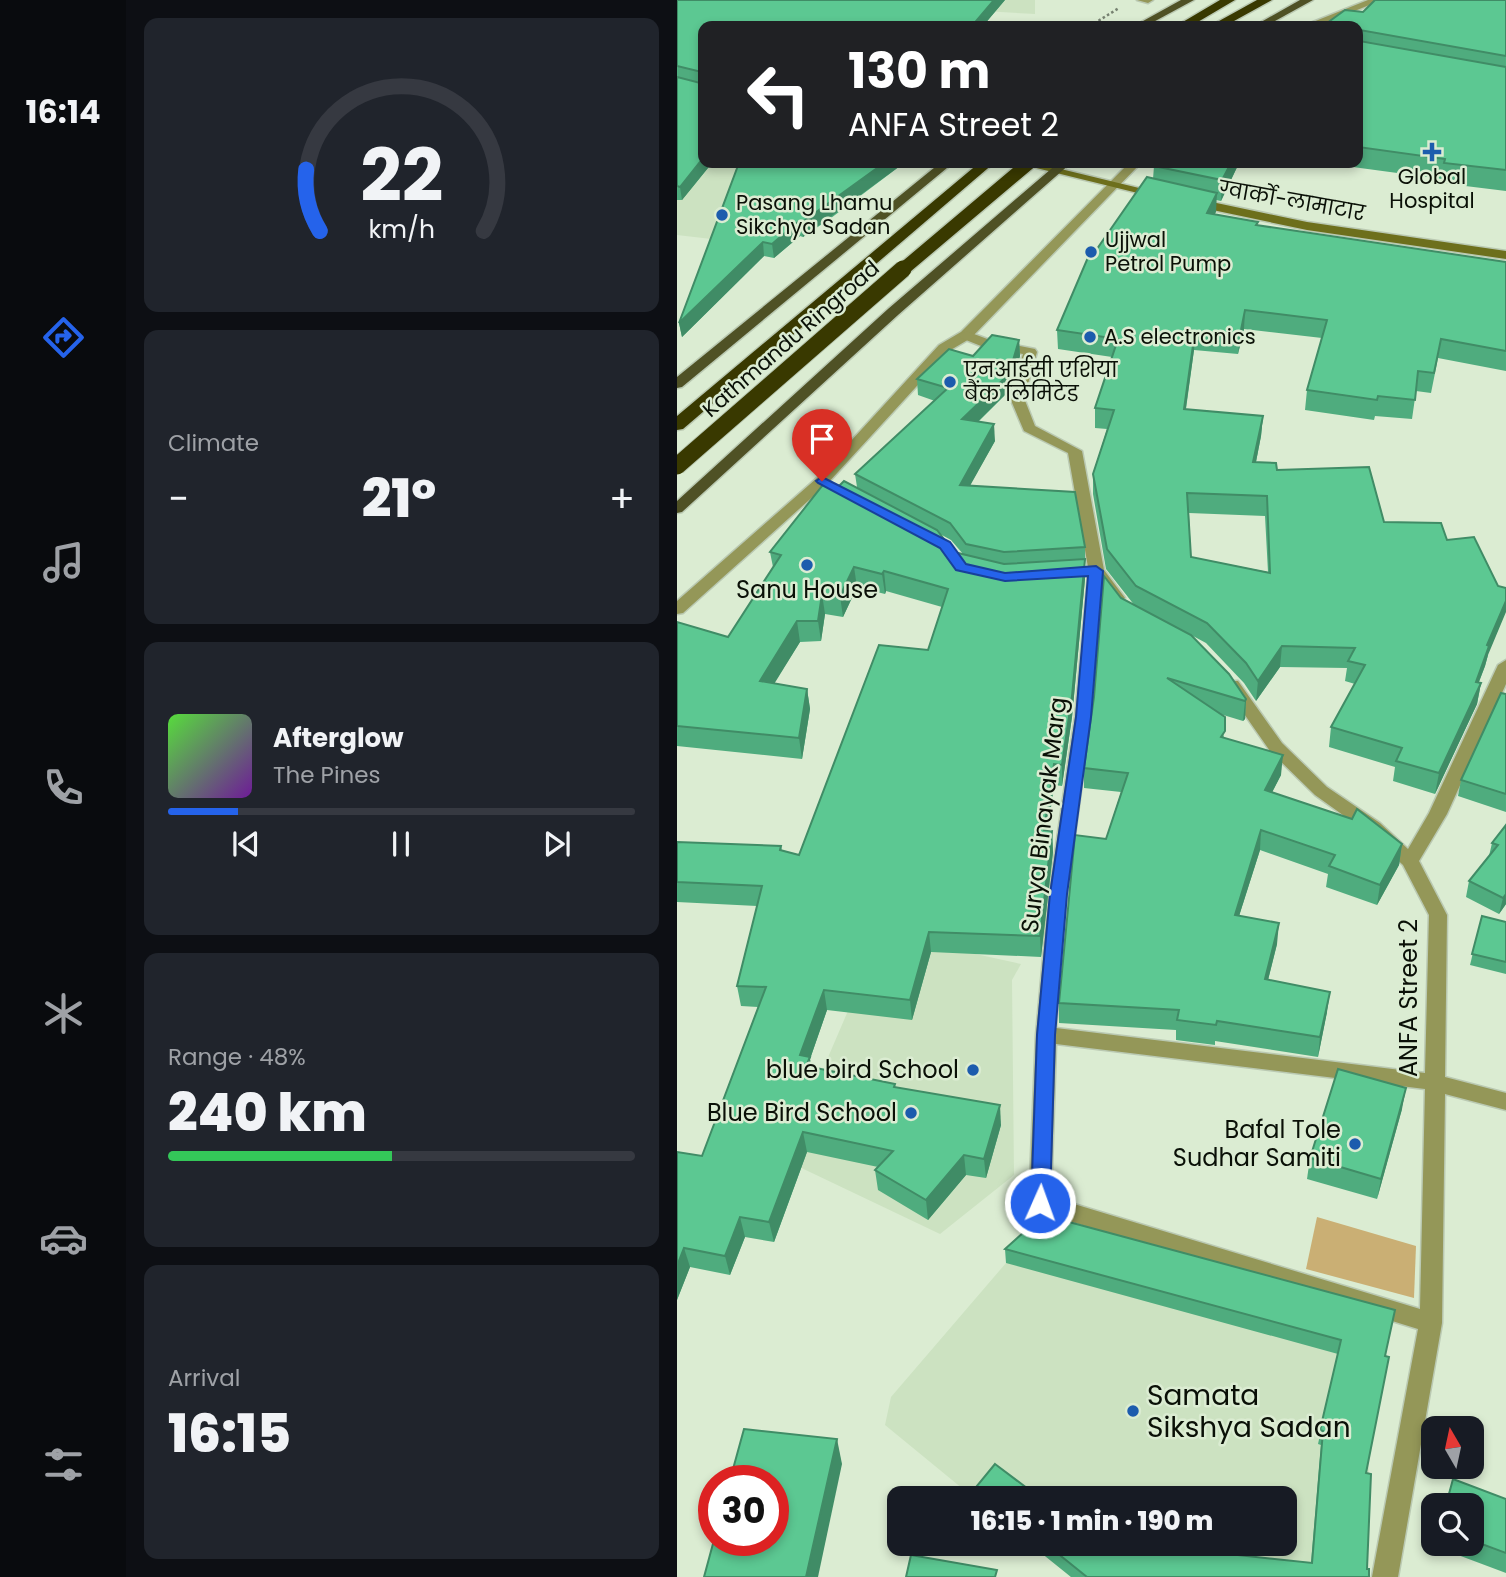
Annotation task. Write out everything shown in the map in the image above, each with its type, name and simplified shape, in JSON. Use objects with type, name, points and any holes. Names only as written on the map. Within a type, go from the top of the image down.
[{"type":"highway","points":[[1191,21],[1229,0]]},
{"type":"highway","points":[[1225,21],[1266,0]]},
{"type":"highway","name":"Kathmandu Ringroad","points":[[677,425],[981,168]]},
{"type":"highway","name":"Kathmandu Ringroad","points":[[677,466],[962,217],[1023,168]]},
{"type":"main road","points":[[1149,21],[1189,0]]},
{"type":"main road","points":[[1268,21],[1308,0]]},
{"type":"main road","points":[[677,384],[942,168]]},
{"type":"main road","points":[[677,509],[893,312],[1059,168]]},
{"type":"main road","name":"ग्वार्को-लामाटार","points":[[1063,168],[1115,184],[1307,226],[1506,255]]},
{"type":"street","points":[[1142,0],[1148,0]]},
{"type":"street","points":[[1321,21],[1377,0]]},
{"type":"street","points":[[677,609],[822,481],[944,348],[966,335],[1130,168]]},
{"type":"street","points":[[966,335],[986,343],[1030,352],[1017,398],[1029,428],[1075,451],[1096,571],[1128,612]]},
{"type":"street","points":[[822,481],[844,493]]},
{"type":"street","points":[[1044,574],[1096,571]]},
{"type":"street","name":"Surya Binayak Marg","points":[[1096,571],[1083,717],[1058,894],[1046,1035],[1040,1203],[1431,1323]]},
{"type":"street","points":[[1410,862],[1438,814],[1506,665]]},
{"type":"street","name":"ANFA Street 2","points":[[1217,669],[1236,689],[1285,755],[1321,791],[1373,828],[1410,862],[1438,915],[1431,1323],[1385,1577]]},
{"type":"street","points":[[1046,1035],[1434,1082],[1506,1102]]},
{"type":"path","points":[[1098,21],[1126,4]]},
{"type":"shaded area","points":[[795,0],[1035,0],[1035,14]]},
{"type":"shaded area","name":"Pasang Lhamu Sikchya Sadan","points":[[699,168],[773,168],[746,243],[677,235],[677,193]]},
{"type":"shaded area","name":"Blue Bird School","points":[[878,941],[939,946],[1021,964],[1012,980],[1014,1175],[940,1234],[791,1163],[826,1062]]},
{"type":"shaded area","points":[[1317,1217],[1416,1246],[1414,1298],[1306,1269]]},
{"type":"shaded area","name":"Samata Sikshya Sadan","points":[[1043,1229],[1383,1366],[1368,1458],[1370,1488],[1365,1577],[1071,1577],[1045,1556],[1297,1556],[1297,1486],[959,1486],[885,1425],[891,1397],[1006,1263]]},
{"type":"building","points":[[677,0],[994,0],[976,21],[698,21],[698,71],[677,66]]},
{"type":"building","points":[[1375,0],[1506,0],[1506,56],[1363,31],[1363,21],[1330,21],[1345,10],[1363,12]]},
{"type":"building","points":[[1363,42],[1506,67],[1506,170],[1444,163],[1445,159],[1363,148]]},
{"type":"building","points":[[677,77],[698,82],[698,164],[680,187],[677,186]]},
{"type":"building","points":[[737,168],[877,168],[801,223],[798,222],[772,244],[763,242],[679,323]]},
{"type":"building","points":[[1164,168],[1228,168],[1222,180]]},
{"type":"building","points":[[1147,177],[1217,193],[1207,213],[1258,222],[1256,225],[1506,262],[1506,351],[1441,339],[1434,373],[1418,371],[1415,400],[1378,396],[1377,400],[1307,390],[1327,320],[1245,310],[1240,335],[1195,331],[1184,409],[1263,416],[1253,462],[1276,463],[1277,470],[1369,467],[1384,522],[1441,523],[1447,540],[1474,537],[1498,586],[1506,588],[1506,601],[1487,645],[1489,646],[1476,682],[1481,683],[1439,773],[1396,761],[1402,748],[1331,727],[1365,665],[1348,661],[1355,648],[1282,646],[1258,681],[1246,663],[1207,623],[1136,586],[1107,549],[1093,474],[1114,410],[1095,408],[1118,339],[1057,330],[1089,255],[1092,256]],"holes":[[[1187,493],[1267,496],[1270,573],[1191,557]]]},
{"type":"building","points":[[992,335],[1019,340],[1009,374],[962,419],[994,424],[960,485],[1075,492],[1085,547],[1004,552],[966,544],[950,523],[855,474],[948,388],[917,379],[949,349],[973,356]]},
{"type":"building","points":[[826,481],[839,486],[844,481],[937,530],[954,552],[1004,564],[1085,559],[1072,696],[1062,765],[1054,764],[1044,830],[1052,831],[1040,936],[929,932],[910,1000],[824,990],[800,1055],[810,1057],[806,1066],[895,1084],[894,1087],[1000,1105],[984,1159],[964,1155],[926,1200],[875,1170],[893,1151],[803,1132],[769,1222],[740,1217],[725,1256],[684,1248],[677,1266],[677,1152],[702,1156],[766,987],[737,986],[762,886],[677,882],[677,842],[781,846],[780,850],[799,855],[879,645],[928,650],[948,589],[884,571],[882,574],[854,567],[840,596],[822,594],[818,621],[797,621],[760,681],[807,689],[799,738],[677,726],[677,622],[728,637],[781,555],[770,552]]},
{"type":"building","points":[[1104,576],[1121,598],[1191,635],[1229,674],[1245,701],[1167,678],[1225,717],[1225,731],[1221,737],[1283,755],[1265,790],[1352,819],[1357,809],[1402,844],[1380,885],[1329,866],[1335,855],[1261,830],[1235,915],[1279,923],[1265,979],[1330,992],[1320,1037],[1217,1021],[1216,1025],[1177,1020],[1179,1010],[1059,1003],[1075,835],[1106,839],[1128,773],[1084,768],[1094,697]]},
{"type":"building","points":[[1501,693],[1506,694],[1506,794],[1461,780]]},
{"type":"building","points":[[1506,825],[1506,894],[1503,898],[1469,881],[1498,845],[1492,843]]},
{"type":"building","points":[[1482,916],[1506,922],[1506,962],[1472,954]]},
{"type":"building","name":"Bafal Tole Sudhar Samiti","points":[[1338,1069],[1406,1088],[1381,1179],[1310,1158]]},
{"type":"building","points":[[1043,1215],[1395,1310],[1385,1356],[1389,1357],[1366,1473],[1371,1474],[1367,1569],[1369,1577],[1087,1577],[1061,1556],[1248,1556],[1312,1563],[1323,1431],[1320,1430],[1341,1340],[1005,1249]]},
{"type":"building","points":[[744,1429],[837,1439],[806,1577],[704,1577],[710,1556],[789,1556],[789,1465],[734,1465]]},
{"type":"building","points":[[995,1464],[1024,1486],[977,1486]]},
{"type":"building","points":[[1453,1479],[1506,1499],[1506,1553],[1484,1545],[1484,1493],[1449,1493]]},
{"type":"building","points":[[911,1556],[997,1570],[995,1577],[906,1577]]},
{"type":"place","name":"Global Hospital","points":[[1432,152]]},
{"type":"place","name":"Pasang Lhamu Sikchya Sadan","points":[[722,215]]},
{"type":"place","name":"Ujjwal Petrol Pump","points":[[1091,252]]},
{"type":"place","name":"A.S electronics","points":[[1090,337]]},
{"type":"place","name":"एनआईसी एशिया बैंक लिमिटेड","points":[[950,382]]},
{"type":"place","name":"Sanu House","points":[[807,565]]},
{"type":"place","name":"blue bird School","points":[[973,1070]]},
{"type":"place","name":"Blue Bird School","points":[[911,1113]]},
{"type":"place","name":"Bafal Tole Sudhar Samiti","points":[[1355,1144]]},
{"type":"place","name":"Samata Sikshya Sadan","points":[[1133,1411]]},
{"type":"route","points":[[822,481],[894,521],[945,545],[961,567],[1005,577],[1096,571],[1083,717],[1058,894],[1046,1035],[1040,1203]]}]
